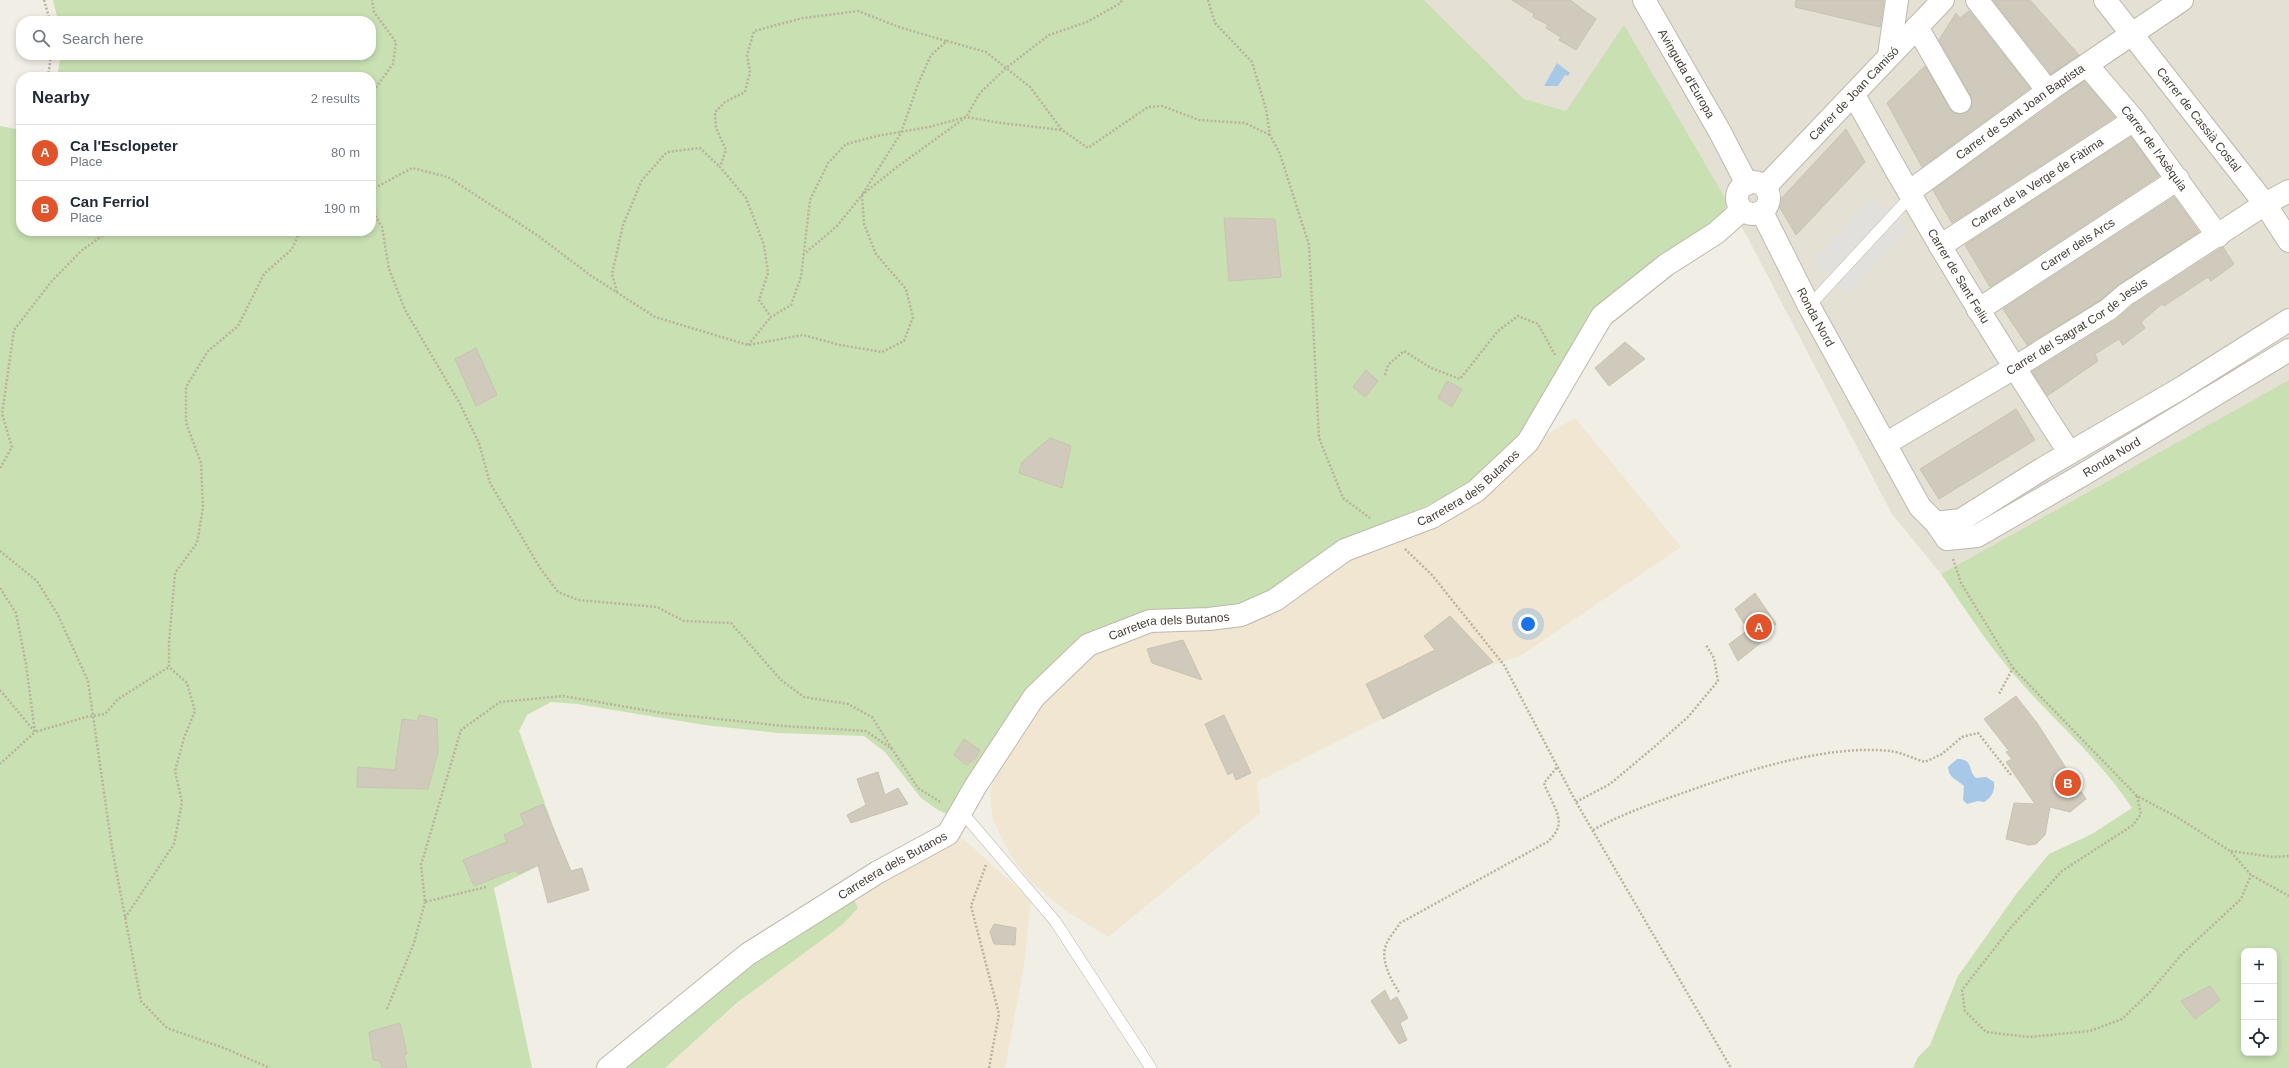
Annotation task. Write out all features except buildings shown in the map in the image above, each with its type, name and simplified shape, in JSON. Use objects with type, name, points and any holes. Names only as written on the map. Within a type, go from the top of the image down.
[{"type":"street","name":"Avinguda d'Europa","points":[[1644,0],[1728,147],[1756,185]]},
{"type":"street","points":[[1889,55],[1897,0]]},
{"type":"street","name":"Carrer de Joan Camisó","points":[[1756,185],[1854,95],[1889,55],[1944,0]]},
{"type":"street","points":[[1977,0],[2048,91]]},
{"type":"street","name":"Carrer de Cassià Costal","points":[[2105,0],[2133,33],[2265,204],[2289,241]]},
{"type":"street","name":"Carrer de Sant Joan Baptista","points":[[1910,194],[2048,91],[2182,0]]},
{"type":"street","points":[[1917,27],[1960,102]]},
{"type":"street","name":"Carrer de l'Asèquia","points":[[2086,65],[2134,120],[2218,236]]},
{"type":"street","name":"Carrer de Sant Feliu","points":[[1854,95],[1978,310],[2069,452]]},
{"type":"street","name":"Carrer de la Verge de Fàtima","points":[[1940,246],[2134,120]]},
{"type":"street","name":"Carrer dels Arcs","points":[[1978,310],[2178,179]]},
{"type":"street","points":[[1756,185],[1769,195],[1769,202],[1752,211],[1739,205],[1738,196],[1742,187],[1756,185]]},
{"type":"street","name":"Carrer del Sagrat Cor de Jesús","points":[[1885,444],[2109,310],[2125,295],[2218,236],[2265,204],[2289,191]]},
{"type":"street","name":"Carretera dels Butanos","points":[[608,1068],[748,954],[878,872],[948,834],[961,811],[1034,697],[1088,645],[1150,621],[1209,619],[1241,615],[1275,600],[1345,550],[1432,517],[1476,491],[1528,442],[1602,316],[1666,265],[1752,211]]},
{"type":"street","name":"Ronda Nord","points":[[1752,211],[1782,254],[1920,507],[1942,531],[1977,536],[2091,470],[2289,350]]},
{"type":"street","name":"Ronda Nord","points":[[1942,531],[2069,452],[2182,387],[2289,320]]},
{"type":"lane","points":[[1809,306],[1910,194]]},
{"type":"lane","points":[[961,811],[1054,921],[1151,1068]]},
{"type":"path","points":[[44,0],[49,16]]},
{"type":"path","points":[[372,0],[374,12],[396,42],[393,64],[376,87]]},
{"type":"path","points":[[862,196],[897,167],[966,117],[980,93],[1006,68],[1049,35],[1087,22],[1119,4],[1122,0]]},
{"type":"path","points":[[1208,0],[1215,23],[1252,62],[1266,109],[1270,135],[1280,154],[1309,245],[1319,438],[1343,498],[1390,533],[1432,576],[1504,665],[1576,802],[1731,1068]]},
{"type":"path","points":[[720,167],[726,150],[716,128],[715,112],[725,102],[745,92],[750,72],[747,55],[754,31],[803,18],[858,11],[899,27],[986,52],[1030,87],[1062,130],[1088,148],[1148,107],[1162,106],[1199,120],[1245,123],[1270,135]]},
{"type":"path","points":[[803,255],[837,226],[862,196],[901,133],[918,84],[932,55],[947,41]]},
{"type":"path","points":[[49,72],[50,60]]},
{"type":"path","points":[[748,345],[771,317],[791,305],[801,277],[810,200],[828,163],[846,144],[877,136],[901,133],[966,117],[1001,123],[1062,130]]},
{"type":"path","points":[[616,292],[612,274],[623,225],[642,180],[667,152],[700,148],[720,167],[746,198],[764,244],[768,273],[759,300],[771,317]]},
{"type":"path","points":[[376,187],[412,168],[448,177],[537,235],[590,275],[655,317],[748,345],[803,335],[840,345],[882,352],[904,341],[913,317],[906,289],[876,254],[864,224],[862,196]]},
{"type":"path","points":[[376,217],[382,227],[389,269],[405,310],[459,402],[479,443],[490,482],[540,568],[558,592],[578,600],[656,607],[684,621],[731,623],[781,680],[804,697],[848,704],[872,717],[918,788],[940,802],[961,811]]},
{"type":"path","points":[[0,468],[12,447],[2,414],[14,330],[51,282],[81,250],[102,236]]},
{"type":"path","points":[[125,918],[174,844],[182,802],[175,771],[184,738],[195,711],[187,683],[169,667],[169,643],[175,573],[197,543],[203,508],[201,463],[186,423],[186,387],[208,351],[238,326],[264,274],[292,249],[298,236]]},
{"type":"path","points":[[1385,375],[1388,365],[1404,351],[1431,368],[1460,379],[1498,331],[1518,316],[1538,324],[1542,330],[1554,350],[1561,386]]},
{"type":"path","points":[[1942,531],[1961,583],[2013,668],[2138,796],[2177,817],[2230,851],[2250,875],[2289,896]]},
{"type":"path","points":[[0,551],[37,581],[58,615],[88,682],[112,848],[141,1001],[167,1028],[224,1048],[270,1068]]},
{"type":"path","points":[[0,588],[16,613],[26,664],[35,732]]},
{"type":"path","points":[[1576,802],[1610,784],[1688,717],[1718,680],[1714,658],[1706,645]]},
{"type":"path","points":[[0,764],[35,732],[86,717],[105,714],[118,699],[169,667]]},
{"type":"path","points":[[2000,694],[2013,668]]},
{"type":"path","points":[[0,690],[35,732]]},
{"type":"path","points":[[387,1009],[414,943],[425,902],[421,865],[461,730],[500,702],[563,696],[662,713],[784,726],[866,731],[892,749]]},
{"type":"path","points":[[1593,830],[1617,816],[1708,784],[1765,767],[1816,756],[1863,751],[1892,751],[1925,762],[1942,754],[1962,737],[1978,733],[2012,775]]},
{"type":"path","points":[[1399,992],[1392,982],[1386,964],[1386,945],[1400,923],[1549,840],[1558,827],[1558,815],[1548,798],[1544,784],[1558,766]]},
{"type":"path","points":[[2138,796],[2141,814],[2133,825],[2062,871],[2012,926],[1962,990],[1965,1011],[1986,1032],[2029,1037],[2090,1031],[2122,1019],[2150,992],[2182,954],[2241,899],[2250,875]]},
{"type":"path","points":[[989,1068],[999,1014],[971,906],[992,847]]},
{"type":"path","points":[[2230,851],[2273,857],[2289,856]]},
{"type":"path","points":[[425,902],[486,887]]},
{"type":"shaded area","points":[[1424,0],[2289,0],[2289,380],[1941,574],[1892,514],[1749,240],[1624,26],[1566,111],[1524,99]]},
{"type":"shaded area","points":[[1873,197],[1908,229],[1848,293],[1812,262]]},
{"type":"shaded area","points":[[1575,418],[1681,547],[1520,656],[1482,668],[1257,782],[1260,813],[1108,937],[1065,910],[1032,883],[1013,859],[993,820],[990,794],[996,772],[1039,702],[1074,669],[1104,647],[1138,634],[1182,627],[1322,574],[1511,468],[1548,434]]},
{"type":"shaded area","points":[[956,835],[961,837],[1031,900],[1024,965],[1005,1068],[665,1068],[760,984],[842,925],[852,896]]},
{"type":"green space","points":[[53,0],[1424,0],[1524,99],[1566,111],[1624,25],[1728,203],[1721,217],[1640,275],[1529,427],[1461,491],[1358,535],[1270,592],[1235,605],[1148,614],[1104,626],[1075,645],[1042,674],[1012,710],[952,816],[938,810],[921,798],[885,752],[864,736],[779,733],[705,725],[577,704],[551,702],[527,715],[519,731],[563,854],[494,888],[532,1068],[0,1068],[0,126],[16,129],[16,236],[376,236],[376,72],[58,72],[60,60],[376,60],[376,16],[57,16]]},
{"type":"green space","points":[[2289,380],[2289,1068],[1913,1068],[1918,1057],[1930,1045],[1958,976],[2017,893],[2049,854],[2092,834],[2132,808],[2108,775],[2012,673],[1980,631],[1941,574]]},
{"type":"green space","points":[[852,896],[858,908],[842,925],[738,1002],[665,1068],[621,1068],[744,966]]},
{"type":"water","points":[[1557,63],[1570,73],[1568,76],[1565,75],[1558,86],[1544,86]]},
{"type":"water","points":[[1957,759],[1962,759],[1968,763],[1973,775],[1976,778],[1986,777],[1994,782],[1992,794],[1984,802],[1978,801],[1967,804],[1963,800],[1964,786],[1950,774],[1948,767]]},
{"type":"place","name":"Ca l'Esclopeter","points":[[1759,627]]},
{"type":"place","name":"Can Ferriol","points":[[2068,783]]}]
